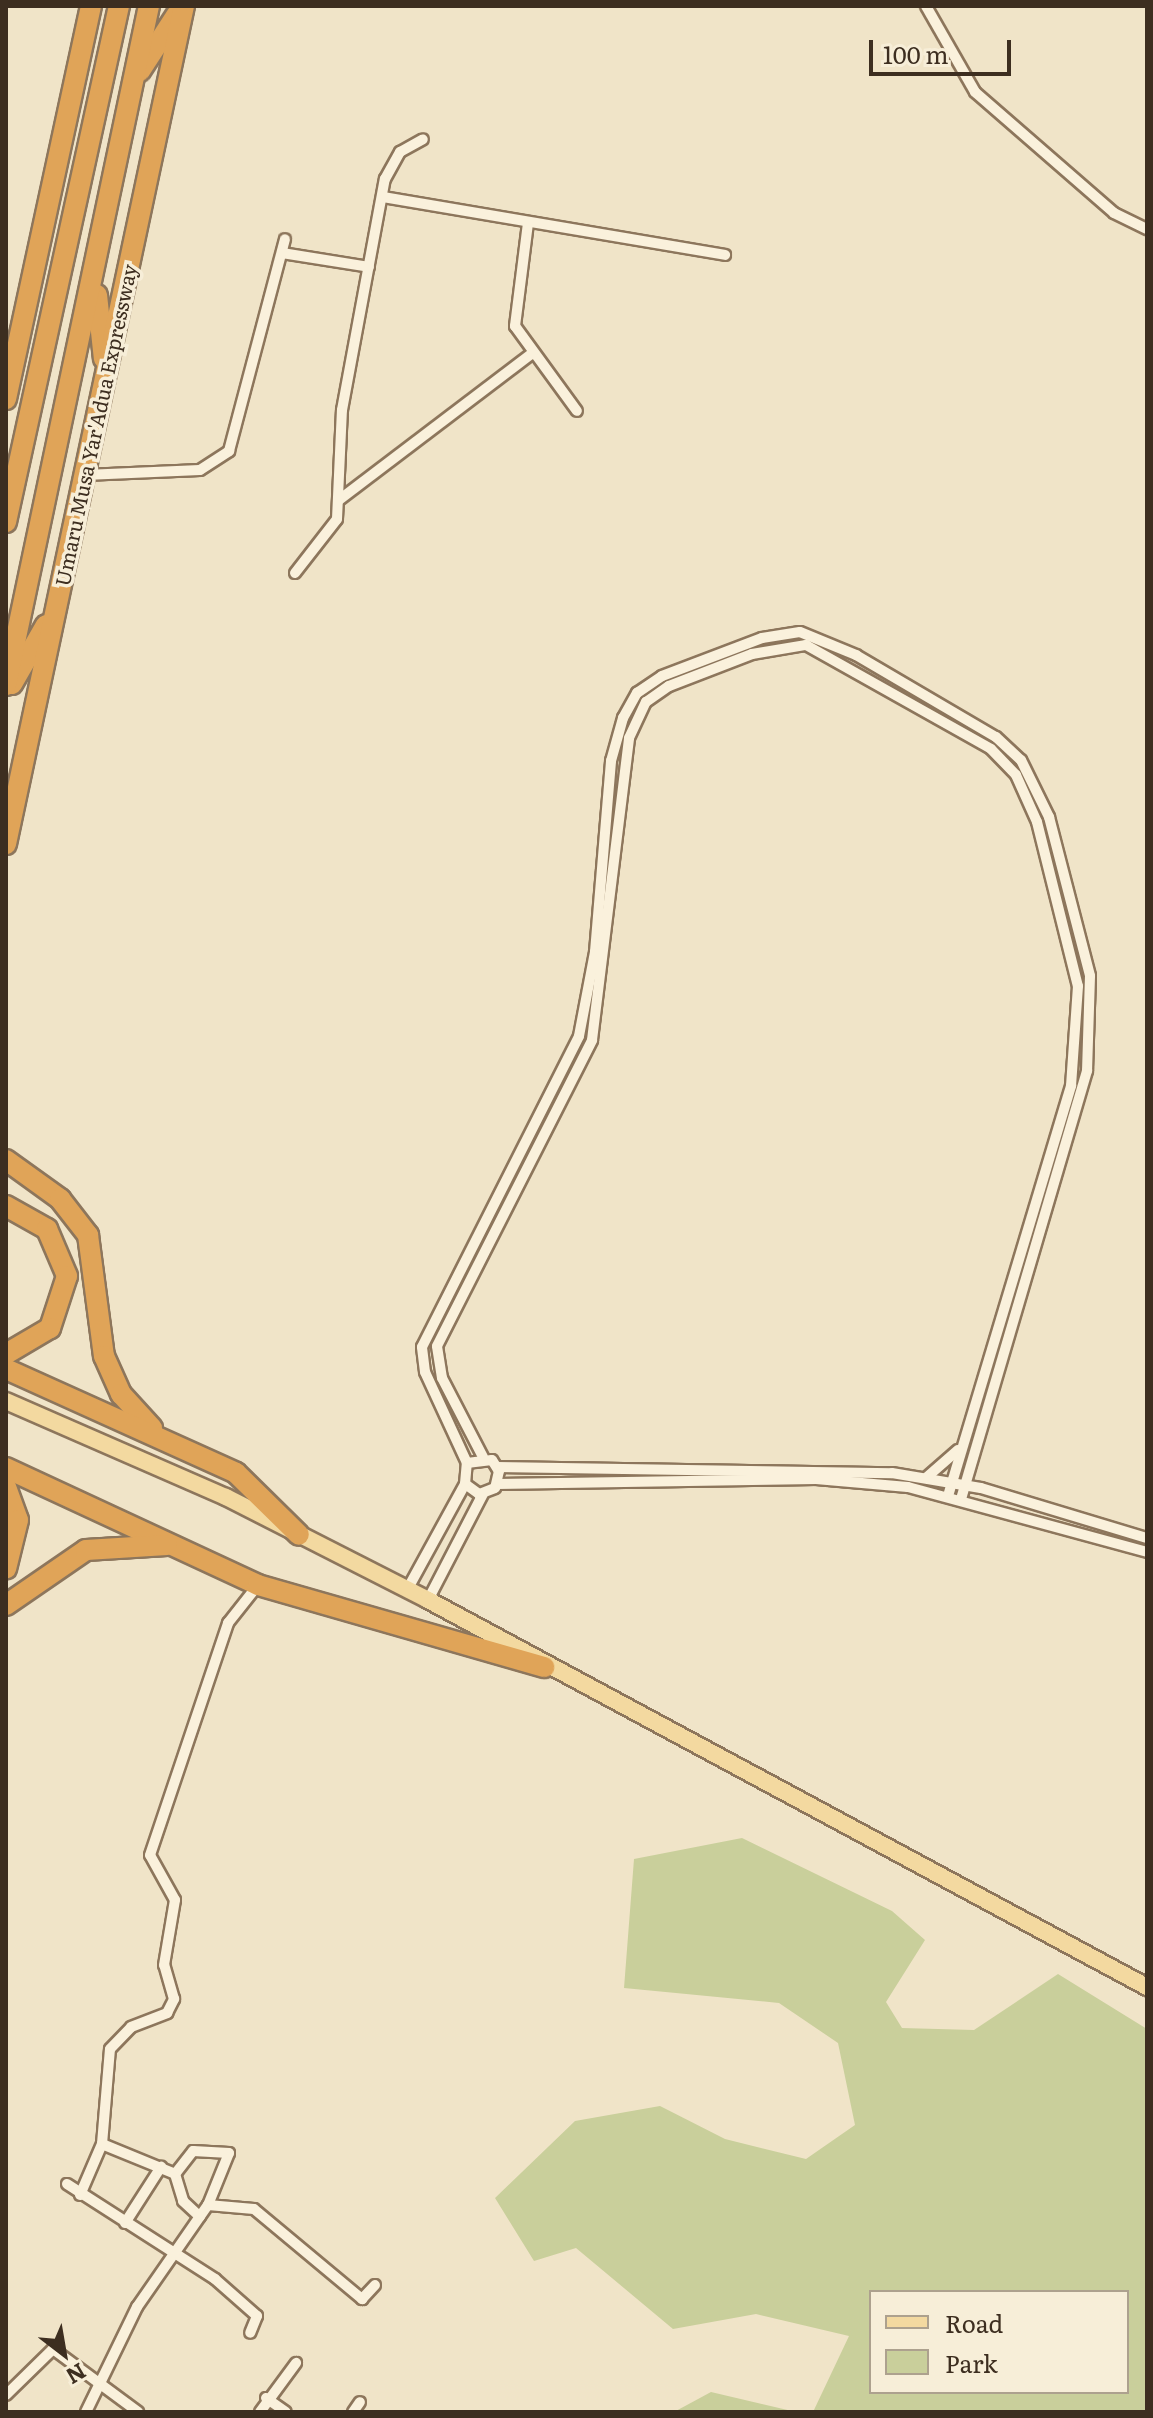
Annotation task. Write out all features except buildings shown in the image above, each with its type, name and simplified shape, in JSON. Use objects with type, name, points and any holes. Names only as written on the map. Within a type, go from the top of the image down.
[{"type":"highway","points":[[93,6],[103,76]]},
{"type":"highway","points":[[6,399],[93,6]]},
{"type":"highway","points":[[6,522],[119,6]]},
{"type":"highway","name":"Umaru Musa Yar'Adua Expressway","points":[[6,685],[96,278],[149,6]]},
{"type":"highway","points":[[133,81],[183,6]]},
{"type":"highway","name":"Umaru Musa Yar'Adua Expressway","points":[[6,844],[183,6]]},
{"type":"highway","points":[[15,358],[59,276]]},
{"type":"highway","points":[[96,278],[106,379]]},
{"type":"highway","points":[[6,694],[55,611]]},
{"type":"highway","points":[[6,1160],[60,1199],[88,1235],[109,1370],[163,1439]]},
{"type":"highway","points":[[6,1206],[47,1229],[67,1276],[50,1328],[6,1354]]},
{"type":"highway","points":[[6,1369],[236,1473],[299,1535]]},
{"type":"highway","points":[[6,1468],[258,1585],[544,1667]]},
{"type":"highway","points":[[6,1487],[18,1520],[6,1569]]},
{"type":"highway","points":[[6,1605],[86,1550],[173,1546]]},
{"type":"main road","points":[[6,1401],[299,1535],[428,1600],[544,1667],[1147,1987]]},
{"type":"street","points":[[926,6],[975,92],[1114,213],[1147,229]]},
{"type":"street","points":[[295,573],[330,535],[339,500],[342,410],[393,159],[423,139]]},
{"type":"street","points":[[383,197],[725,255]]},
{"type":"street","points":[[528,223],[514,319],[533,353],[577,411]]},
{"type":"street","points":[[85,475],[200,470],[229,451],[285,239]]},
{"type":"street","points":[[282,253],[369,267]]},
{"type":"street","points":[[339,500],[533,353]]},
{"type":"street","points":[[407,1590],[465,1484],[467,1463],[423,1364],[424,1339],[539,1119],[585,1019],[611,761],[623,718],[637,693],[662,676],[762,638],[800,632],[856,655],[996,737],[1040,791],[1090,976],[1091,1042],[961,1498]]},
{"type":"street","points":[[948,1495],[950,1481],[959,1448],[1079,1044],[1078,986],[1024,787],[991,749],[806,645],[752,654],[669,686],[646,702],[635,723],[618,781],[601,1002],[583,1061],[440,1336],[437,1366],[483,1457],[497,1467],[927,1477],[950,1481],[981,1488],[1147,1538]]},
{"type":"street","points":[[623,718],[635,723]]},
{"type":"street","points":[[539,1119],[551,1126]]},
{"type":"street","points":[[495,1205],[506,1213]]},
{"type":"street","points":[[444,1299],[457,1305]]},
{"type":"street","points":[[927,1477],[959,1448]]},
{"type":"street","points":[[467,1463],[483,1457]]},
{"type":"street","points":[[970,1462],[981,1488]]},
{"type":"street","points":[[497,1467],[497,1484]]},
{"type":"street","points":[[619,1468],[620,1481]]},
{"type":"street","points":[[428,1600],[483,1494],[497,1484],[816,1479],[948,1495],[1147,1552]]},
{"type":"street","points":[[465,1484],[483,1494]]},
{"type":"street","points":[[80,2195],[102,2144],[110,2049],[131,2027],[167,2013],[176,1990],[164,1965],[175,1900],[150,1855],[155,1831],[228,1623],[258,1585]]},
{"type":"street","points":[[102,2144],[175,2174],[183,2201],[200,2217]]},
{"type":"street","points":[[86,2412],[137,2307],[176,2256],[208,2205],[229,2153],[193,2151],[175,2174]]},
{"type":"street","points":[[125,2223],[161,2167]]},
{"type":"street","points":[[67,2184],[248,2306],[257,2316],[250,2333]]},
{"type":"street","points":[[208,2205],[254,2209],[362,2299],[375,2285]]},
{"type":"street","points":[[6,2395],[53,2349],[101,2380],[138,2412]]},
{"type":"street","points":[[260,2412],[266,2398],[296,2363]]},
{"type":"street","points":[[266,2398],[286,2412]]},
{"type":"street","points":[[353,2412],[360,2402]]},
{"type":"green space","points":[[742,1838],[892,1911],[925,1940],[886,2002],[902,2028],[974,2030],[1058,1974],[1147,2029],[1147,2412],[813,2412],[849,2336],[756,2314],[673,2329],[576,2248],[534,2261],[495,2198],[575,2121],[660,2106],[725,2139],[806,2159],[855,2125],[838,2043],[779,2003],[624,1988],[634,1859]]},
{"type":"green space","points":[[711,2392],[796,2412],[674,2412]]}]
